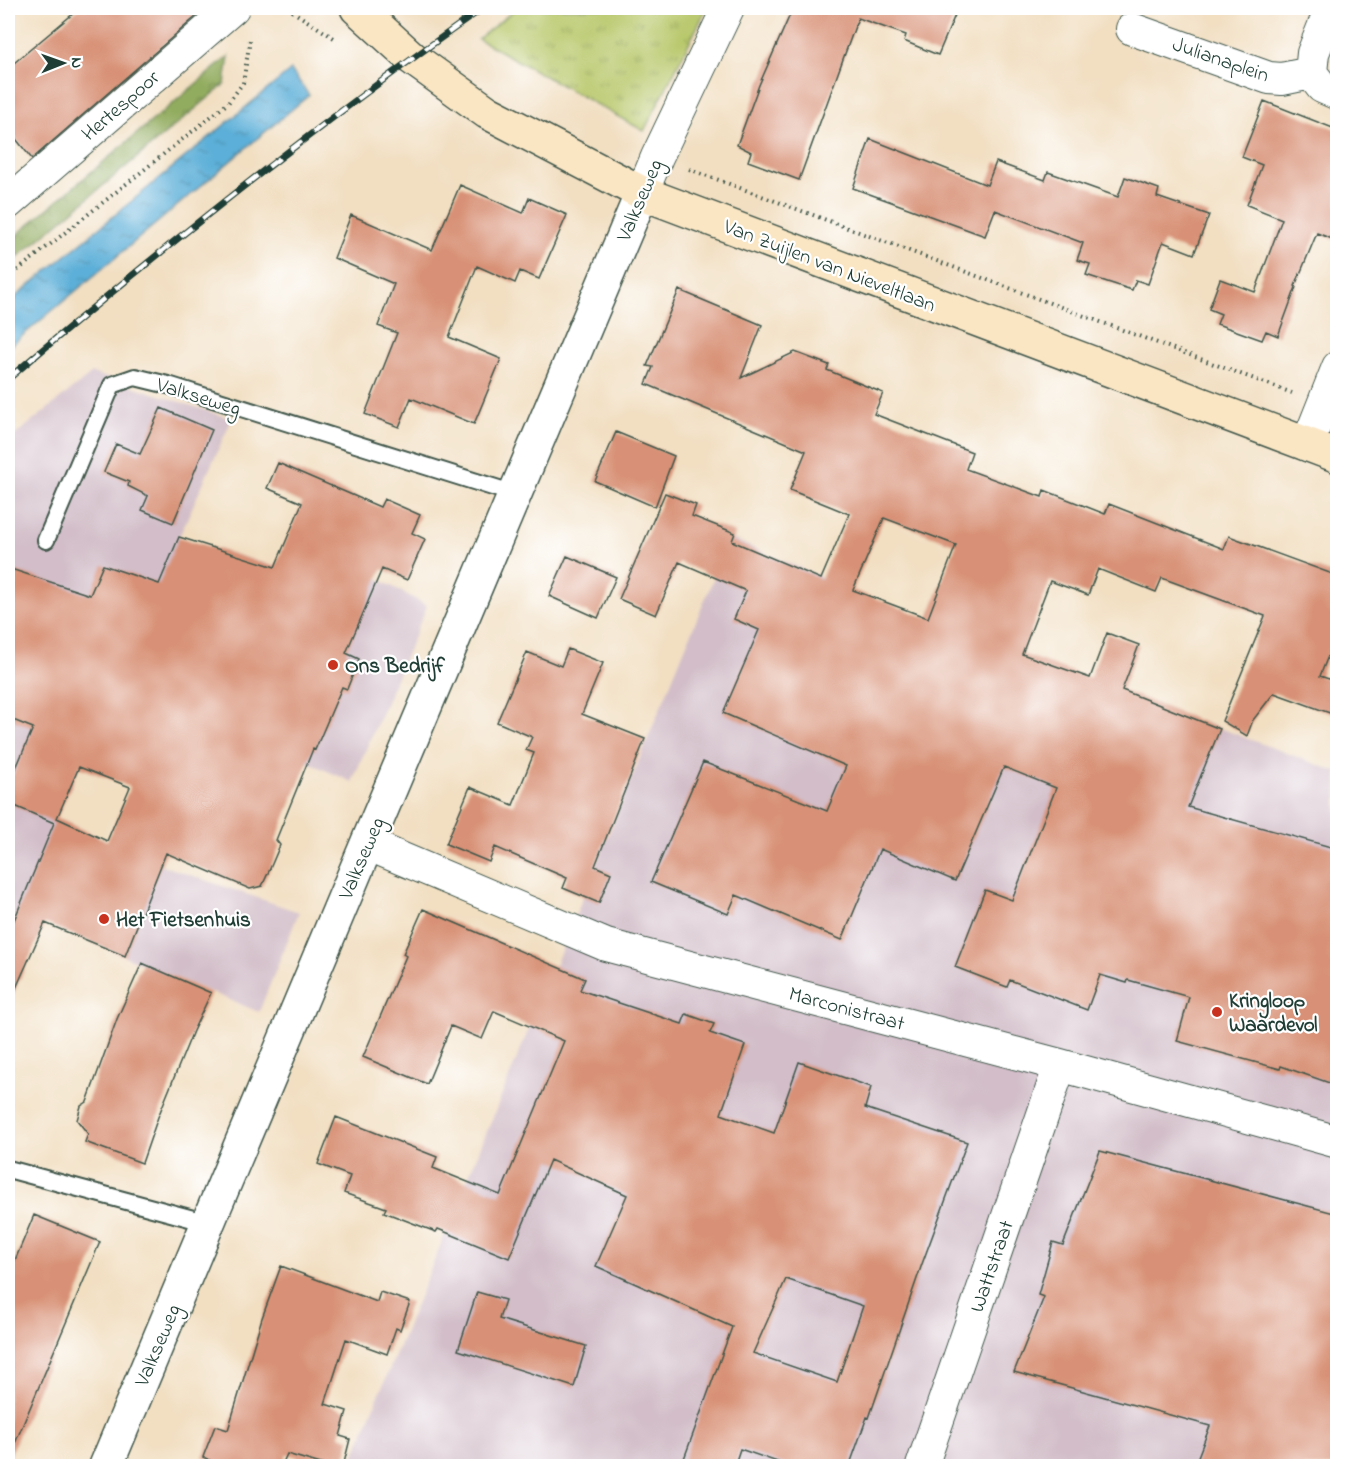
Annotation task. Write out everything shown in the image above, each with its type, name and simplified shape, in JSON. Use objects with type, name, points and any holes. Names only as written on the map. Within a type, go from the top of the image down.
[{"type":"main road","name":"Van Zuijlen van Nieveltlaan","points":[[357,8],[412,58],[488,112],[642,194],[1338,456]]},
{"type":"street","name":"Valkseweg","points":[[106,1467],[657,157],[729,8]]},
{"type":"street","points":[[1331,8],[1313,53],[1311,74],[1322,87],[1338,94]]},
{"type":"street","name":"Hertespoor","points":[[8,203],[242,20]]},
{"type":"street","name":"Julianaplein","points":[[1132,29],[1269,78],[1282,79],[1311,74]]},
{"type":"street","points":[[1307,445],[1338,366]]},
{"type":"street","name":"Marconistraat","points":[[367,844],[606,945],[1060,1065],[1338,1142]]},
{"type":"street","name":"Wattstraat","points":[[922,1467],[1060,1065]]},
{"type":"lane","name":"Valkseweg","points":[[46,540],[112,385],[135,377],[515,494]]},
{"type":"lane","points":[[8,1169],[208,1223]]},
{"type":"path","points":[[8,278],[228,103],[243,83],[242,20]]},
{"type":"path","name":"Van Zuijlen van Nieveltlaan","points":[[657,157],[1322,404]]},
{"type":"shaded area","points":[[92,373],[232,419],[179,537],[322,581],[361,569],[427,606],[352,782],[119,678],[57,818],[161,865],[299,912],[259,1012],[18,912],[8,935],[8,441]]},
{"type":"shaded area","points":[[730,538],[859,593],[1337,772],[1337,1466],[350,1466]]},
{"type":"green space","points":[[517,8],[707,8],[644,131],[478,39]]},
{"type":"green space","points":[[229,56],[225,84],[8,265],[8,242]]},
{"type":"water","points":[[291,70],[309,95],[8,348],[8,303]]},
{"type":"building","points":[[80,8],[206,8],[32,159],[8,129],[8,68]]},
{"type":"building","points":[[793,8],[958,8],[938,55],[904,41],[906,35],[858,18],[799,180],[748,161],[751,152],[737,145],[759,85]]},
{"type":"building","points":[[1264,101],[1338,130],[1337,241],[1317,233],[1295,286],[1278,336],[1266,331],[1262,340],[1217,324],[1221,314],[1209,309],[1220,279],[1255,292],[1282,219],[1247,205],[1262,165],[1242,157]]},
{"type":"building","points":[[870,139],[987,185],[996,162],[1045,180],[1048,172],[1118,197],[1125,177],[1159,189],[1157,197],[1209,215],[1194,254],[1163,242],[1148,284],[1136,280],[1132,290],[1086,275],[1090,264],[1077,260],[1083,243],[995,210],[985,236],[853,188]]},
{"type":"building","points":[[460,185],[523,213],[529,198],[567,215],[539,279],[520,271],[515,283],[477,266],[449,337],[501,359],[474,424],[411,398],[399,427],[365,414],[397,333],[378,326],[394,284],[334,258],[351,215],[432,250]]},
{"type":"building","points":[[679,290],[762,325],[741,378],[795,352],[829,365],[827,370],[883,393],[874,414],[972,452],[966,469],[1042,497],[1044,490],[1105,514],[1109,504],[1224,549],[1229,536],[1338,576],[1338,631],[1320,676],[1338,682],[1338,716],[1274,693],[1253,720],[1247,736],[1222,721],[1265,616],[1162,578],[1156,592],[1098,569],[1088,595],[1050,581],[1022,654],[1090,678],[1107,633],[1139,645],[1122,690],[1220,729],[1188,807],[1338,849],[1338,1086],[1281,1066],[1280,1069],[1177,1041],[1189,997],[1128,980],[1127,983],[1100,975],[1087,1010],[1010,980],[1007,987],[955,967],[985,890],[1012,900],[1056,788],[1004,767],[955,881],[880,849],[842,940],[736,895],[728,914],[651,882],[703,762],[827,811],[846,766],[723,713],[759,630],[734,619],[746,591],[679,562],[656,615],[619,599],[665,493],[696,505],[692,516],[735,533],[732,541],[821,579],[849,514],[790,490],[806,451],[646,384],[653,367],[647,366]],"holes":[[[884,518],[956,545],[928,618],[853,590]]]},
{"type":"building","points":[[161,408],[212,430],[173,523],[142,510],[148,496],[128,486],[129,482],[104,472],[116,444],[140,454]]},
{"type":"building","points":[[616,432],[674,456],[655,507],[595,481]]},
{"type":"building","points":[[278,463],[380,507],[384,499],[420,515],[412,533],[425,539],[407,580],[382,569],[346,653],[359,659],[347,689],[342,687],[315,750],[313,749],[276,840],[280,845],[262,886],[250,889],[166,853],[125,956],[45,923],[8,1006],[8,935],[54,823],[8,803],[8,787],[33,728],[8,718],[8,568],[90,595],[103,565],[159,584],[179,537],[275,567],[302,503],[267,488]],"holes":[[[79,767],[130,787],[107,841],[57,818]]]},
{"type":"building","points":[[567,556],[616,577],[598,618],[549,596]]},
{"type":"building","points":[[568,649],[603,663],[582,714],[645,739],[595,866],[611,873],[599,903],[563,888],[567,878],[495,847],[489,862],[446,844],[470,787],[513,805],[534,753],[526,750],[532,737],[497,722],[527,652],[561,666]]},
{"type":"building","points":[[423,909],[585,979],[580,990],[682,1024],[686,1014],[714,1024],[710,1033],[745,1045],[721,1114],[774,1133],[799,1062],[871,1087],[865,1108],[967,1142],[869,1418],[867,1417],[849,1467],[792,1467],[740,1449],[734,1467],[681,1467],[732,1327],[596,1266],[627,1195],[550,1160],[509,1258],[438,1229],[436,1232],[384,1212],[386,1208],[344,1193],[350,1176],[318,1164],[336,1117],[437,1157],[433,1168],[500,1195],[564,1041],[494,1011],[482,1039],[451,1026],[427,1084],[363,1057],[406,956],[403,954]],"holes":[[[786,1279],[863,1306],[837,1382],[753,1353]]]},
{"type":"building","points":[[142,963],[211,993],[158,1117],[142,1163],[85,1142],[88,1134],[77,1120],[81,1106],[87,1102],[117,1019]]},
{"type":"building","points":[[1100,1151],[1338,1214],[1338,1467],[1194,1467],[1210,1426],[1014,1372],[1044,1297],[1038,1295],[1053,1242],[1063,1245]]},
{"type":"building","points":[[34,1215],[100,1242],[8,1460],[8,1277]]},
{"type":"building","points":[[281,1266],[377,1302],[380,1292],[410,1302],[400,1330],[396,1328],[387,1354],[346,1339],[325,1404],[347,1411],[340,1436],[350,1439],[343,1467],[331,1467],[287,1454],[281,1467],[224,1467],[203,1457],[215,1426],[228,1430],[262,1318]]},
{"type":"building","points":[[477,1292],[505,1300],[499,1319],[586,1346],[574,1387],[458,1350]]},
{"type":"railway","points":[[8,379],[241,188],[483,8]]},
{"type":"place","name":"Ons Bedrijf","points":[[333,665]]},
{"type":"place","name":"Het Fietsenhuis","points":[[104,919]]},
{"type":"place","name":"Kringloop Waardevol","points":[[1217,1012]]}]
